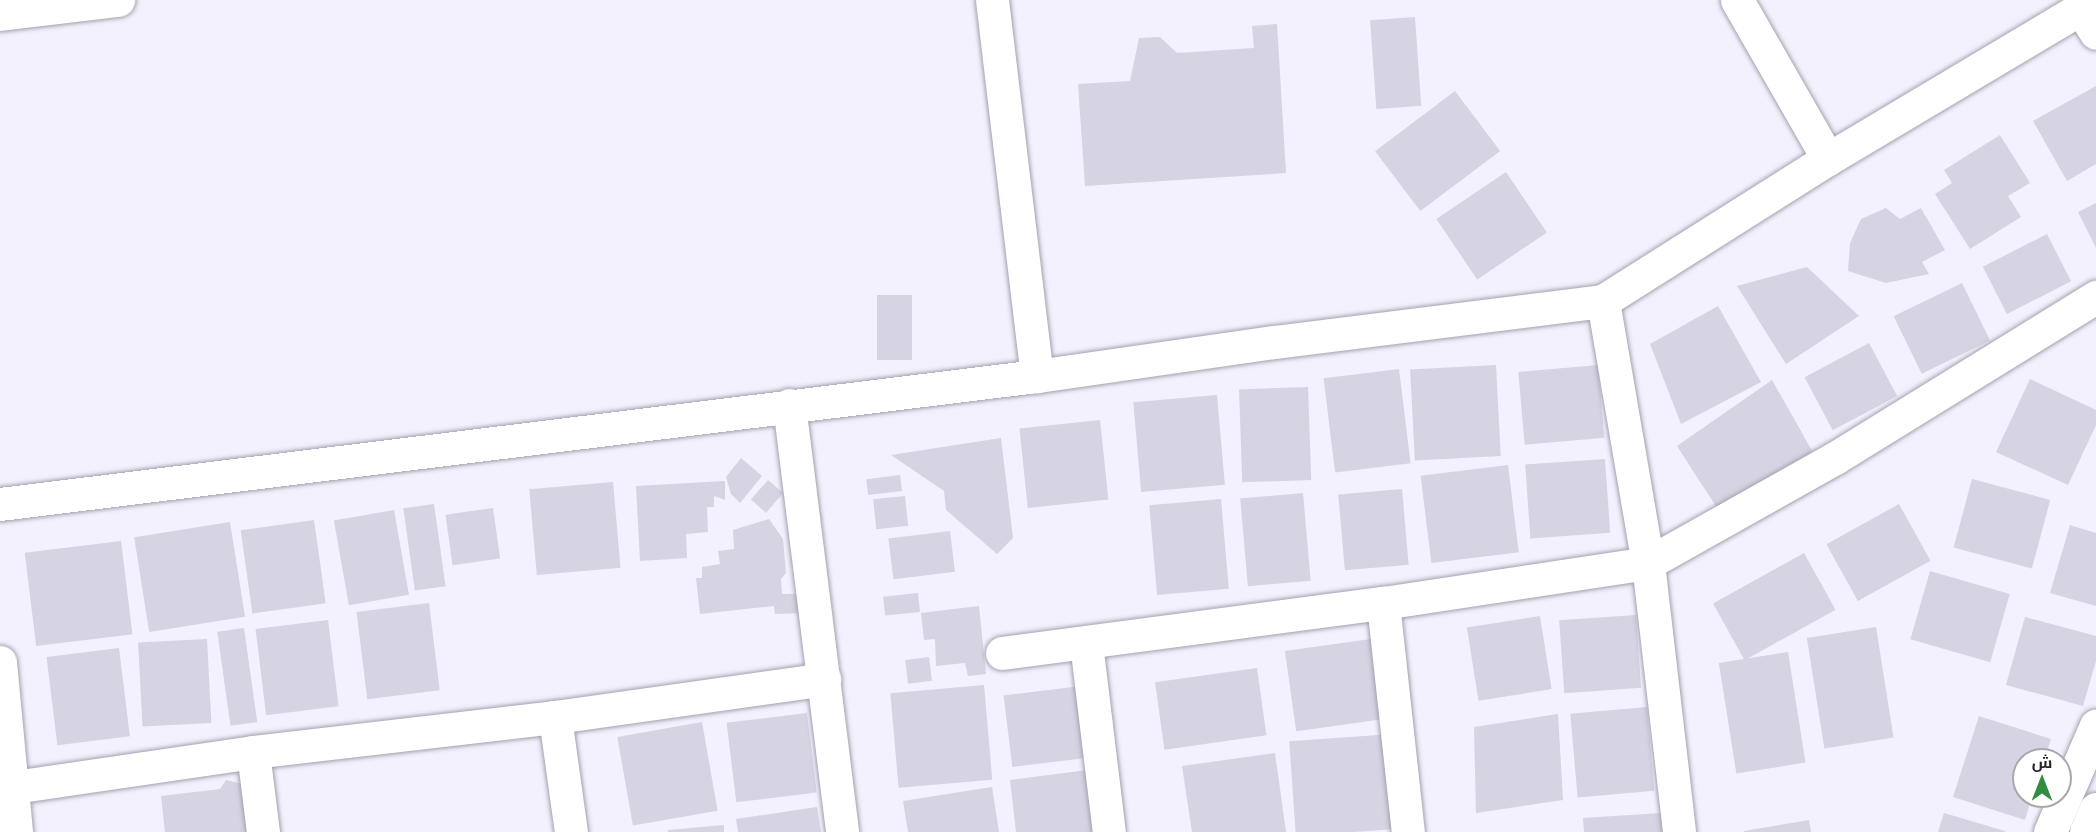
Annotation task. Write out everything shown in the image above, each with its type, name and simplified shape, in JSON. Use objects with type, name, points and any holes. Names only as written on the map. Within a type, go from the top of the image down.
[{"type":"street","points":[[0,14],[118,0]]},
{"type":"street","points":[[992,0],[1037,376]]},
{"type":"street","points":[[1737,0],[1828,159]]},
{"type":"street","points":[[0,504],[1037,376],[1274,342],[1603,301],[1828,159],[2090,14]]},
{"type":"street","points":[[1002,653],[1383,603],[1648,563],[1835,458],[2096,297]]},
{"type":"street","points":[[1603,301],[1648,563],[1679,832]]},
{"type":"street","points":[[789,405],[842,832]]},
{"type":"street","points":[[1383,603],[1408,832]]},
{"type":"street","points":[[1086,643],[1109,832]]},
{"type":"street","points":[[0,662],[6,788],[16,832]]},
{"type":"street","points":[[6,788],[253,752],[555,717],[824,679]]},
{"type":"street","points":[[555,717],[571,832]]},
{"type":"street","points":[[2050,832],[2096,725]]},
{"type":"street","points":[[253,752],[263,832]]},
{"type":"street","points":[[2086,832],[2096,809]]},
{"type":"building","points":[[1415,17],[1421,106],[1376,109],[1370,20]]},
{"type":"building","points":[[1277,24],[1286,173],[1085,186],[1078,84],[1130,81],[1139,38],[1160,37],[1177,53],[1254,48],[1252,26]]},
{"type":"building","points":[[2096,86],[2096,164],[2067,181],[2033,121]]},
{"type":"building","points":[[1455,91],[1500,151],[1420,211],[1375,151]]},
{"type":"building","points":[[2000,135],[2030,183],[2008,196],[2021,217],[1970,249],[1935,194],[1952,183],[1944,170]]},
{"type":"building","points":[[1506,172],[1547,233],[1477,279],[1436,219]]},
{"type":"building","points":[[2096,203],[2096,248],[2078,212]]},
{"type":"building","points":[[1886,208],[1900,219],[1921,208],[1945,250],[1922,262],[1929,274],[1886,283],[1848,271],[1850,243],[1861,219]]},
{"type":"building","points":[[2047,234],[2071,281],[2007,314],[1983,267]]},
{"type":"building","points":[[1807,267],[1859,316],[1786,364],[1737,286]]},
{"type":"building","points":[[1962,283],[1990,341],[1922,374],[1894,316]]},
{"type":"building","points":[[877,295],[912,295],[912,360],[877,360]]},
{"type":"building","points":[[1718,306],[1761,382],[1681,424],[1650,344]]},
{"type":"building","points":[[1869,343],[1897,396],[1833,430],[1805,377]]},
{"type":"building","points":[[1496,365],[1501,456],[1415,460],[1410,370]]},
{"type":"building","points":[[1598,365],[1604,438],[1525,445],[1518,372]]},
{"type":"building","points":[[1399,369],[1411,463],[1335,473],[1324,378]]},
{"type":"building","points":[[2030,379],[2096,410],[2096,425],[2068,485],[1996,452]]},
{"type":"building","points":[[1772,380],[1815,456],[1717,508],[1677,446]]},
{"type":"building","points":[[1308,387],[1311,480],[1242,482],[1239,389]]},
{"type":"building","points":[[1217,395],[1225,485],[1141,492],[1133,402]]},
{"type":"building","points":[[1100,420],[1108,500],[1028,508],[1019,428]]},
{"type":"building","points":[[1001,438],[1013,538],[997,554],[946,510],[944,491],[891,455]]},
{"type":"building","points":[[741,458],[762,476],[740,503],[731,494],[726,477]]},
{"type":"building","points":[[1605,459],[1610,533],[1530,538],[1525,465]]},
{"type":"building","points":[[1508,465],[1519,552],[1431,563],[1421,476]]},
{"type":"building","points":[[900,475],[902,491],[868,495],[866,479]]},
{"type":"building","points":[[1972,479],[2050,500],[2032,569],[1954,548]]},
{"type":"building","points":[[768,480],[783,493],[766,513],[751,500]]},
{"type":"building","points":[[725,481],[725,500],[714,496],[714,507],[707,507],[708,532],[686,534],[687,558],[640,561],[636,486]]},
{"type":"building","points":[[613,482],[620,568],[537,575],[529,489]]},
{"type":"building","points":[[1402,489],[1409,565],[1345,570],[1338,495]]},
{"type":"building","points":[[1303,493],[1311,581],[1248,586],[1240,498]]},
{"type":"building","points":[[905,496],[908,526],[876,529],[873,499]]},
{"type":"building","points":[[1221,499],[1229,589],[1157,595],[1149,505]]},
{"type":"building","points":[[434,504],[446,586],[415,591],[403,508]]},
{"type":"building","points":[[1899,504],[1931,561],[1858,601],[1826,544]]},
{"type":"building","points":[[493,508],[500,559],[453,565],[445,515]]},
{"type":"building","points":[[394,510],[409,595],[349,605],[334,521]]},
{"type":"building","points":[[769,519],[783,539],[786,573],[781,579],[782,594],[802,594],[802,613],[775,614],[774,606],[700,614],[696,578],[702,578],[702,567],[720,564],[718,551],[734,549],[733,530]]},
{"type":"building","points":[[314,520],[326,603],[252,613],[241,530]]},
{"type":"building","points":[[230,522],[245,617],[149,632],[134,537]]},
{"type":"building","points":[[2070,525],[2096,533],[2096,606],[2050,593]]},
{"type":"building","points":[[950,531],[955,572],[893,579],[888,539]]},
{"type":"building","points":[[121,541],[132,634],[36,646],[25,553]]},
{"type":"building","points":[[1804,553],[1836,610],[1745,660],[1713,603]]},
{"type":"building","points":[[1930,571],[2010,594],[1990,662],[1910,639]]},
{"type":"building","points":[[918,593],[920,612],[885,616],[883,597]]},
{"type":"building","points":[[429,603],[440,690],[367,699],[357,612]]},
{"type":"building","points":[[979,606],[986,674],[968,676],[965,663],[936,666],[935,639],[924,640],[921,613]]},
{"type":"building","points":[[1636,615],[1641,688],[1564,693],[1559,620]]},
{"type":"building","points":[[1540,616],[1552,689],[1478,701],[1467,628]]},
{"type":"building","points":[[2025,617],[2096,636],[2096,661],[2083,706],[2006,685]]},
{"type":"building","points":[[328,620],[339,706],[266,715],[256,629]]},
{"type":"building","points":[[1876,627],[1894,738],[1824,749],[1807,638]]},
{"type":"building","points":[[244,628],[257,722],[230,726],[217,632]]},
{"type":"building","points":[[1378,638],[1389,718],[1296,731],[1285,651]]},
{"type":"building","points":[[207,639],[211,723],[142,726],[138,643]]},
{"type":"building","points":[[119,648],[130,736],[57,745],[47,657]]},
{"type":"building","points":[[1788,652],[1806,763],[1736,774],[1719,663]]},
{"type":"building","points":[[929,657],[932,681],[908,684],[905,660]]},
{"type":"building","points":[[1257,668],[1266,735],[1164,750],[1155,682]]},
{"type":"building","points":[[984,685],[992,780],[899,788],[890,693]]},
{"type":"building","points":[[1081,686],[1090,757],[1012,767],[1004,696]]},
{"type":"building","points":[[1647,707],[1654,791],[1578,797],[1570,714]]},
{"type":"building","points":[[807,713],[817,792],[736,802],[727,723]]},
{"type":"building","points":[[1558,714],[1563,800],[1476,813],[1474,727]]},
{"type":"building","points":[[1979,716],[2051,739],[2048,748],[2012,748],[2012,808],[2028,808],[2025,820],[1953,797]]},
{"type":"building","points":[[702,722],[718,811],[633,826],[617,737]]},
{"type":"building","points":[[1393,734],[1400,829],[1296,832],[1289,741]]},
{"type":"building","points":[[1275,753],[1286,832],[1192,832],[1182,766]]},
{"type":"building","points":[[1095,769],[1104,832],[1016,832],[1010,780]]},
{"type":"building","points":[[226,780],[247,785],[253,832],[165,832],[161,796],[220,789]]},
{"type":"building","points":[[992,787],[999,832],[908,832],[903,801]]},
{"type":"building","points":[[817,807],[821,832],[738,832],[736,819]]},
{"type":"building","points":[[1661,813],[1662,832],[1584,832],[1583,818]]},
{"type":"building","points":[[1944,813],[2005,831],[2005,832],[1938,832]]},
{"type":"building","points":[[1809,820],[1811,832],[1744,832],[1744,831]]},
{"type":"building","points":[[724,825],[724,832],[668,832],[668,830]]}]
